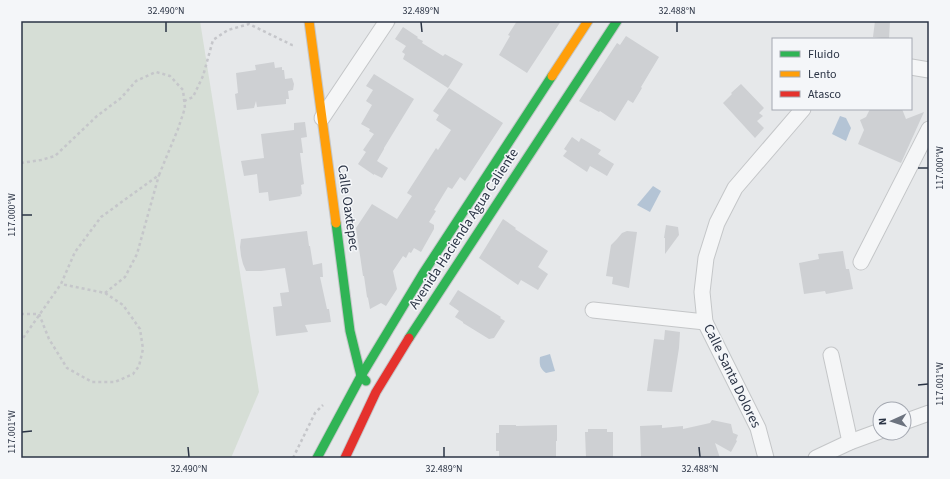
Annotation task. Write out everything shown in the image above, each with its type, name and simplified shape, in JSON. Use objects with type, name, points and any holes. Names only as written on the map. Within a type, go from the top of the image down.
[{"type":"main road","name":"Calle Oaxtepec","points":[[309,21],[350,331],[361,376],[376,392]]},
{"type":"main road","name":"Avenida Hacienda Agua Caliente","points":[[317,458],[361,376],[422,275],[588,21]]},
{"type":"main road","name":"Avenida Hacienda Agua Caliente","points":[[345,458],[376,392],[399,354],[617,21]]},
{"type":"street","points":[[322,118],[387,21]]},
{"type":"street","points":[[912,67],[929,70]]},
{"type":"street","name":"Calle Santa Dolores","points":[[766,458],[758,428],[705,322],[702,292],[706,258],[717,223],[736,188],[802,110]]},
{"type":"street","points":[[862,262],[929,129]]},
{"type":"street","points":[[593,310],[705,322]]},
{"type":"street","points":[[831,355],[850,442]]},
{"type":"street","points":[[912,419],[929,413]]},
{"type":"street","points":[[816,458],[850,442],[872,434]]},
{"type":"path","points":[[184,101],[193,97],[202,76],[213,40],[228,30],[249,24],[292,44],[313,50]]},
{"type":"path","points":[[21,163],[55,156],[97,116],[121,98],[136,81],[156,72],[170,76],[182,90],[185,108],[159,175],[137,254],[125,277],[105,293]]},
{"type":"path","points":[[21,341],[61,284],[75,252],[101,217],[159,175]]},
{"type":"path","points":[[39,314],[49,339],[67,368],[92,382],[115,382],[132,374],[140,366],[143,349],[140,329],[123,305],[105,293],[61,284]]},
{"type":"path","points":[[21,314],[39,314]]},
{"type":"shaded area","points":[[21,21],[200,21],[259,392],[231,458],[21,458]]},
{"type":"water","points":[[840,116],[846,118],[851,128],[846,141],[832,134]]},
{"type":"water","points":[[653,186],[661,191],[650,212],[637,205]]},
{"type":"water","points":[[550,354],[555,371],[546,373],[540,366],[540,357]]},
{"type":"building","points":[[517,21],[561,21],[527,73],[499,55],[510,36],[508,35]]},
{"type":"building","points":[[875,21],[890,21],[889,38],[873,37]]},
{"type":"building","points":[[403,27],[423,41],[422,43],[443,56],[445,54],[463,64],[448,88],[403,59],[405,54],[402,52],[406,46],[395,39]]},
{"type":"building","points":[[626,36],[659,57],[633,103],[628,100],[615,121],[600,111],[599,112],[579,101],[617,43],[620,45]]},
{"type":"building","points":[[274,62],[275,68],[282,67],[282,70],[284,70],[285,79],[292,78],[294,84],[293,90],[288,91],[289,99],[286,99],[286,104],[257,107],[256,101],[254,108],[237,110],[235,94],[238,93],[236,73],[256,70],[255,65]]},
{"type":"building","points":[[374,74],[414,99],[377,161],[388,168],[382,178],[374,175],[358,164],[366,152],[363,150],[374,134],[369,131],[370,129],[361,124],[372,105],[366,101],[373,90],[366,86]]},
{"type":"building","points":[[741,84],[764,108],[759,113],[763,116],[757,121],[764,128],[755,138],[723,103]]},
{"type":"building","points":[[449,88],[503,123],[465,181],[460,177],[452,189],[448,187],[434,210],[436,211],[429,222],[434,225],[434,229],[421,252],[414,248],[411,253],[409,252],[406,258],[403,256],[393,271],[397,289],[386,306],[381,303],[370,309],[363,276],[356,228],[372,204],[397,219],[412,196],[407,193],[436,148],[438,150],[451,130],[436,120],[439,115],[433,111]]},
{"type":"building","points":[[870,110],[902,110],[906,119],[924,112],[901,163],[858,144],[864,130],[860,120],[866,117]]},
{"type":"building","points":[[305,122],[307,137],[301,138],[303,153],[300,153],[304,184],[301,185],[302,194],[300,195],[301,196],[269,201],[268,192],[259,193],[257,174],[244,176],[241,161],[264,158],[261,134],[294,130],[294,123]]},
{"type":"building","points":[[572,137],[579,142],[581,138],[601,150],[598,154],[614,164],[607,176],[590,166],[587,172],[563,156],[567,151],[564,149]]},
{"type":"building","points":[[503,219],[548,251],[538,267],[548,274],[538,290],[521,280],[518,285],[479,258]]},
{"type":"building","points":[[666,225],[678,227],[679,235],[665,254],[664,238]]},
{"type":"building","points":[[307,231],[313,265],[322,263],[323,277],[320,277],[331,322],[305,325],[308,332],[276,336],[273,307],[282,306],[280,293],[289,292],[285,268],[246,271],[241,256],[241,239]]},
{"type":"building","points":[[627,231],[637,232],[629,288],[612,284],[613,277],[606,276],[611,245],[622,233]]},
{"type":"building","points":[[843,251],[846,269],[849,269],[853,289],[826,294],[825,291],[804,294],[799,263],[819,259],[818,254]]},
{"type":"building","points":[[458,290],[505,321],[494,338],[489,339],[455,317],[459,311],[449,304]]},
{"type":"building","points":[[665,330],[680,332],[672,392],[647,391],[654,339],[664,340]]},
{"type":"building","points":[[712,420],[731,424],[733,433],[738,435],[737,441],[731,452],[715,443],[720,458],[641,458],[640,426],[662,425],[662,428],[683,426],[683,429],[710,423]]},
{"type":"building","points":[[499,425],[557,425],[556,458],[499,458],[499,451],[496,451],[496,433],[499,433]]},
{"type":"building","points":[[588,429],[607,429],[607,432],[613,432],[613,458],[586,458],[585,432],[588,432]]},
{"type":"traffic: fast","points":[[409,338],[617,21]]},
{"type":"traffic: fast","points":[[317,458],[361,376],[422,275],[552,76]]},
{"type":"traffic: fast","points":[[336,223],[350,331],[361,376],[366,381]]},
{"type":"traffic: slow","points":[[309,21],[336,223]]},
{"type":"traffic: slow","points":[[552,76],[588,21]]},
{"type":"traffic: jam","points":[[345,458],[376,392],[409,338]]}]
